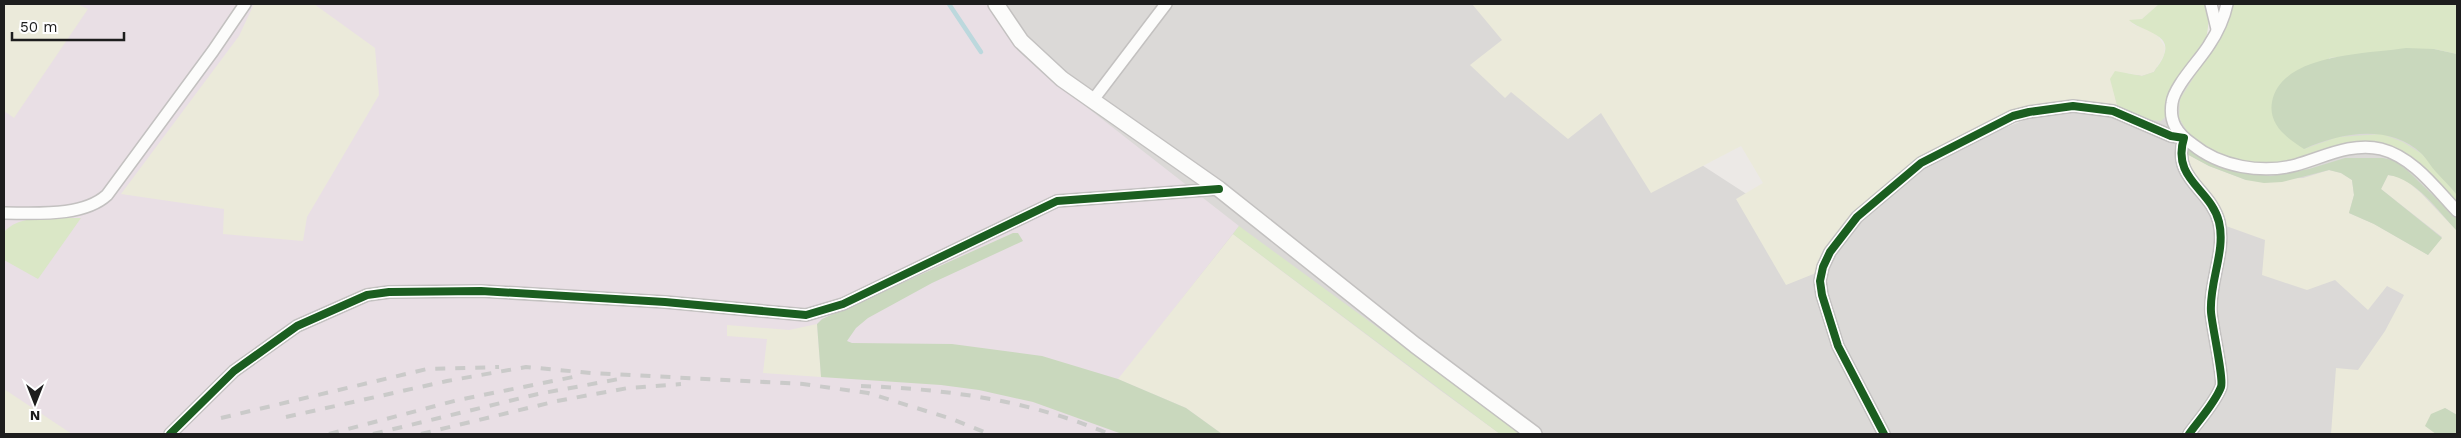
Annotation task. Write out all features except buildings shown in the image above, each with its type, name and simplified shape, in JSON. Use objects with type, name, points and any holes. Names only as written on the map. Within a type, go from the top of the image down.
[{"type":"street","points":[[4,213],[81,209],[97,204],[107,195],[213,51],[245,4]]},
{"type":"street","points":[[996,4],[1021,41],[1062,79],[1219,189],[1407,338],[1534,434]]},
{"type":"street","points":[[1093,100],[1166,4]]},
{"type":"street","points":[[2211,4],[2217,29]]},
{"type":"street","points":[[2227,4],[2210,44],[2172,100],[2172,121],[2176,130],[2184,138],[2214,158],[2227,163],[2256,168],[2284,167],[2352,148],[2381,149],[2405,160],[2457,211]]},
{"type":"street","points":[[1884,434],[1838,346],[1822,295],[1820,281],[1823,267],[1830,252],[1856,217],[1921,162],[2013,116],[2073,106],[2113,111],[2171,136],[2184,138]]},
{"type":"street","points":[[2184,138],[2180,151],[2182,162],[2190,179],[2219,220],[2221,234],[2211,293],[2211,310],[2218,362],[2223,379],[2221,388],[2189,434]]},
{"type":"street","points":[[170,434],[234,371],[297,326],[367,295],[396,292],[481,291],[665,302],[806,314],[843,304],[1057,201],[1219,189]]},
{"type":"shaded area","points":[[4,4],[992,4],[1025,55],[1066,91],[1239,226],[1119,379],[1186,408],[1222,434],[4,434]]},
{"type":"shaded area","points":[[4,4],[77,4],[88,9],[14,118],[4,111]]},
{"type":"shaded area","points":[[254,4],[314,4],[375,48],[379,95],[307,217],[303,241],[223,234],[224,209],[121,194],[239,36]]},
{"type":"shaded area","points":[[829,4],[1593,4],[1557,71],[1782,217],[2180,58],[2398,133],[2457,175],[2457,434],[1185,434]]},
{"type":"shaded area","points":[[1472,4],[2159,4],[2142,19],[2130,21],[2134,25],[2156,33],[2165,47],[2164,55],[2154,72],[2142,76],[2128,73],[2113,88],[2118,109],[2092,105],[1991,123],[1882,194],[1816,273],[1786,285],[1736,199],[1763,183],[1741,146],[1651,193],[1601,113],[1568,139],[1511,92],[1505,98],[1470,65],[1502,40]]},
{"type":"shaded area","points":[[2183,152],[2209,166],[2246,180],[2303,178],[2329,170],[2341,173],[2352,180],[2354,195],[2349,213],[2374,224],[2428,255],[2442,237],[2381,189],[2388,175],[2402,177],[2421,193],[2457,231],[2457,415],[2445,408],[2426,426],[2436,434],[2331,434],[2336,368],[2358,370],[2385,331],[2404,295],[2387,286],[2368,310],[2335,280],[2307,290],[2262,275],[2265,240],[2226,226],[2209,195],[2193,177]]},
{"type":"shaded area","points":[[1233,234],[1500,434],[1222,434],[1186,408],[1118,379]]},
{"type":"shaded area","points":[[817,324],[821,377],[763,373],[767,339],[727,336],[727,325],[789,330]]},
{"type":"shaded area","points":[[4,389],[72,434],[5,434]]},
{"type":"green space","points":[[2159,4],[2208,4],[2208,30],[2204,45],[2166,107],[2165,117],[2161,121],[2151,120],[2118,109],[2110,79],[2115,71],[2142,76],[2154,72],[2164,55],[2164,42],[2154,33],[2129,20],[2142,19]]},
{"type":"green space","points":[[2232,4],[2457,4],[2457,54],[2434,49],[2329,58],[2304,149],[2338,137],[2382,134],[2403,142],[2422,154],[2457,195],[2457,203],[2385,145],[2274,165],[2237,161],[2220,154],[2190,136],[2179,118],[2180,99],[2211,50]]},
{"type":"green space","points":[[2406,48],[2434,49],[2457,54],[2457,195],[2422,154],[2409,144],[2395,138],[2380,135],[2348,135],[2304,149],[2280,130],[2273,118],[2272,102],[2279,86],[2291,74],[2308,65],[2349,55]]},
{"type":"green space","points":[[2185,145],[2233,169],[2271,176],[2309,169],[2345,158],[2383,158],[2396,161],[2457,219],[2457,231],[2418,189],[2399,178],[2388,175],[2381,189],[2442,238],[2428,255],[2374,224],[2349,213],[2354,195],[2352,180],[2341,173],[2329,170],[2282,182],[2264,183],[2246,180],[2209,166],[2183,152]]},
{"type":"green space","points":[[51,217],[81,218],[38,279],[4,260],[4,232],[11,226],[29,219]]},
{"type":"green space","points":[[1239,226],[1523,434],[1500,434],[1233,234]]},
{"type":"green space","points":[[1013,233],[1018,233],[1023,241],[932,283],[868,318],[856,328],[847,341],[852,343],[952,344],[1042,356],[1118,379],[1186,408],[1222,434],[1122,434],[1033,402],[979,390],[941,385],[821,377],[817,324],[822,319]]},
{"type":"green space","points":[[2445,408],[2457,415],[2457,434],[2436,434],[2425,426],[2431,414]]},
{"type":"waterway","points":[[949,4],[981,52]]},
{"type":"railway","points":[[221,418],[427,369],[499,367]]},
{"type":"railway","points":[[286,417],[447,381],[526,367],[591,373],[803,384],[868,393],[952,419],[989,434]]},
{"type":"railway","points":[[329,434],[458,400],[578,376]]},
{"type":"railway","points":[[373,434],[538,394],[619,379]]},
{"type":"railway","points":[[421,434],[557,401],[628,388],[681,384]]},
{"type":"railway","points":[[861,386],[925,390],[987,398],[1049,413],[1109,434]]},
{"type":"cycle path","points":[[1884,434],[1838,346],[1822,295],[1820,281],[1823,267],[1830,252],[1857,217],[1921,163],[2013,116],[2073,106],[2113,111],[2171,136],[2184,138],[2181,152],[2187,174],[2215,211],[2219,222],[2221,233],[2219,255],[2212,289],[2211,312],[2221,374],[2221,387],[2211,405],[2189,434]]},
{"type":"cycle path","points":[[170,434],[234,371],[297,326],[367,295],[389,292],[481,291],[665,302],[806,315],[843,304],[1057,201],[1219,189]]}]
